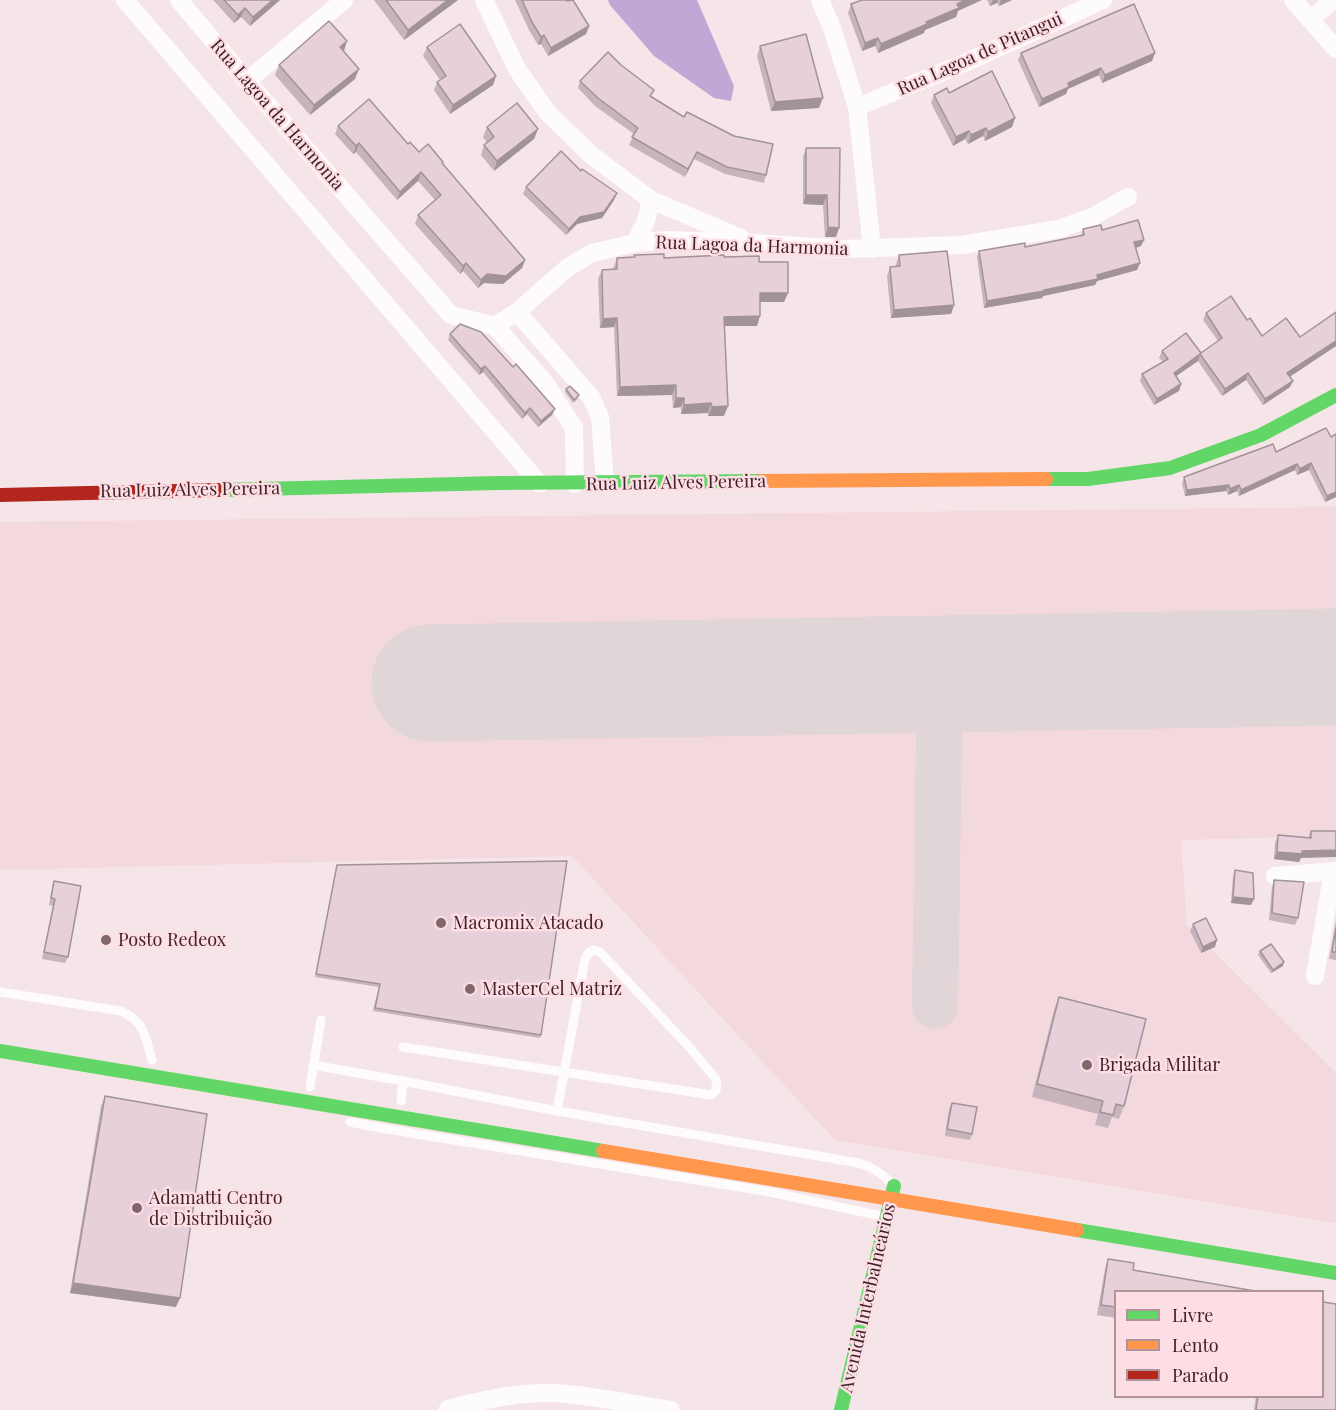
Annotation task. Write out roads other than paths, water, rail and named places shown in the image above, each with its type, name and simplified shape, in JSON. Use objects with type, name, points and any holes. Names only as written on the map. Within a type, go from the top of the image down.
[{"type":"street","points":[[125,0],[540,484]]},
{"type":"street","name":"Rua Lagoa da Harmonia","points":[[179,0],[451,315],[495,326],[517,312],[567,268],[591,253],[635,243],[668,240],[843,249],[961,245],[1059,229],[1092,217],[1128,197]]},
{"type":"street","points":[[247,81],[344,0]]},
{"type":"street","points":[[484,0],[517,69],[547,112],[590,154],[651,200],[753,243]]},
{"type":"street","points":[[820,0],[832,28],[857,107],[872,249]]},
{"type":"street","name":"Rua Lagoa de Pitangui","points":[[857,107],[967,62],[1103,0]]},
{"type":"street","points":[[1293,0],[1336,49]]},
{"type":"street","points":[[1310,20],[1333,0]]},
{"type":"street","points":[[635,243],[646,221],[651,200]]},
{"type":"street","points":[[517,312],[591,397],[600,417],[605,484]]},
{"type":"street","points":[[495,326],[546,384],[574,428],[575,484]]},
{"type":"street","points":[[546,384],[566,368]]},
{"type":"street","name":"Rua Luiz Alves Pereira","points":[[0,495],[540,484],[1088,479],[1170,468],[1261,435],[1334,400]]},
{"type":"street","points":[[574,428],[600,417]]},
{"type":"street","points":[[1275,876],[1334,871],[1315,976]]},
{"type":"street","points":[[0,1051],[893,1192],[1336,1273]]},
{"type":"street","points":[[864,1179],[893,1192],[964,1197]]},
{"type":"street","name":"Avenida Interbalneários","points":[[841,1410],[893,1192]]},
{"type":"street","points":[[448,1409],[488,1399],[528,1394],[566,1394],[671,1410]]},
{"type":"lane","points":[[403,1047],[564,1073],[711,1095],[716,1089],[715,1078],[692,1050],[600,952],[594,950],[589,952],[585,959],[564,1073],[557,1111]]},
{"type":"lane","points":[[0,992],[121,1011],[132,1016],[142,1026],[152,1060]]},
{"type":"lane","points":[[310,1087],[321,1020]]},
{"type":"lane","points":[[312,1065],[557,1111],[859,1163],[885,1175],[893,1192]]},
{"type":"lane","points":[[402,1102],[403,1081]]},
{"type":"lane","points":[[227,1088],[274,1105],[306,1112]]},
{"type":"lane","points":[[338,1119],[770,1192],[887,1217]]},
{"type":"place","name":"Macromix Atacado","points":[[441,923]]},
{"type":"place","name":"Posto Redeox","points":[[106,940]]},
{"type":"place","name":"MasterCel Matriz","points":[[470,989]]},
{"type":"place","name":"Brigada Militar","points":[[1087,1065]]},
{"type":"place","name":"Adamatti Centro de Distribuição","points":[[137,1208]]}]
